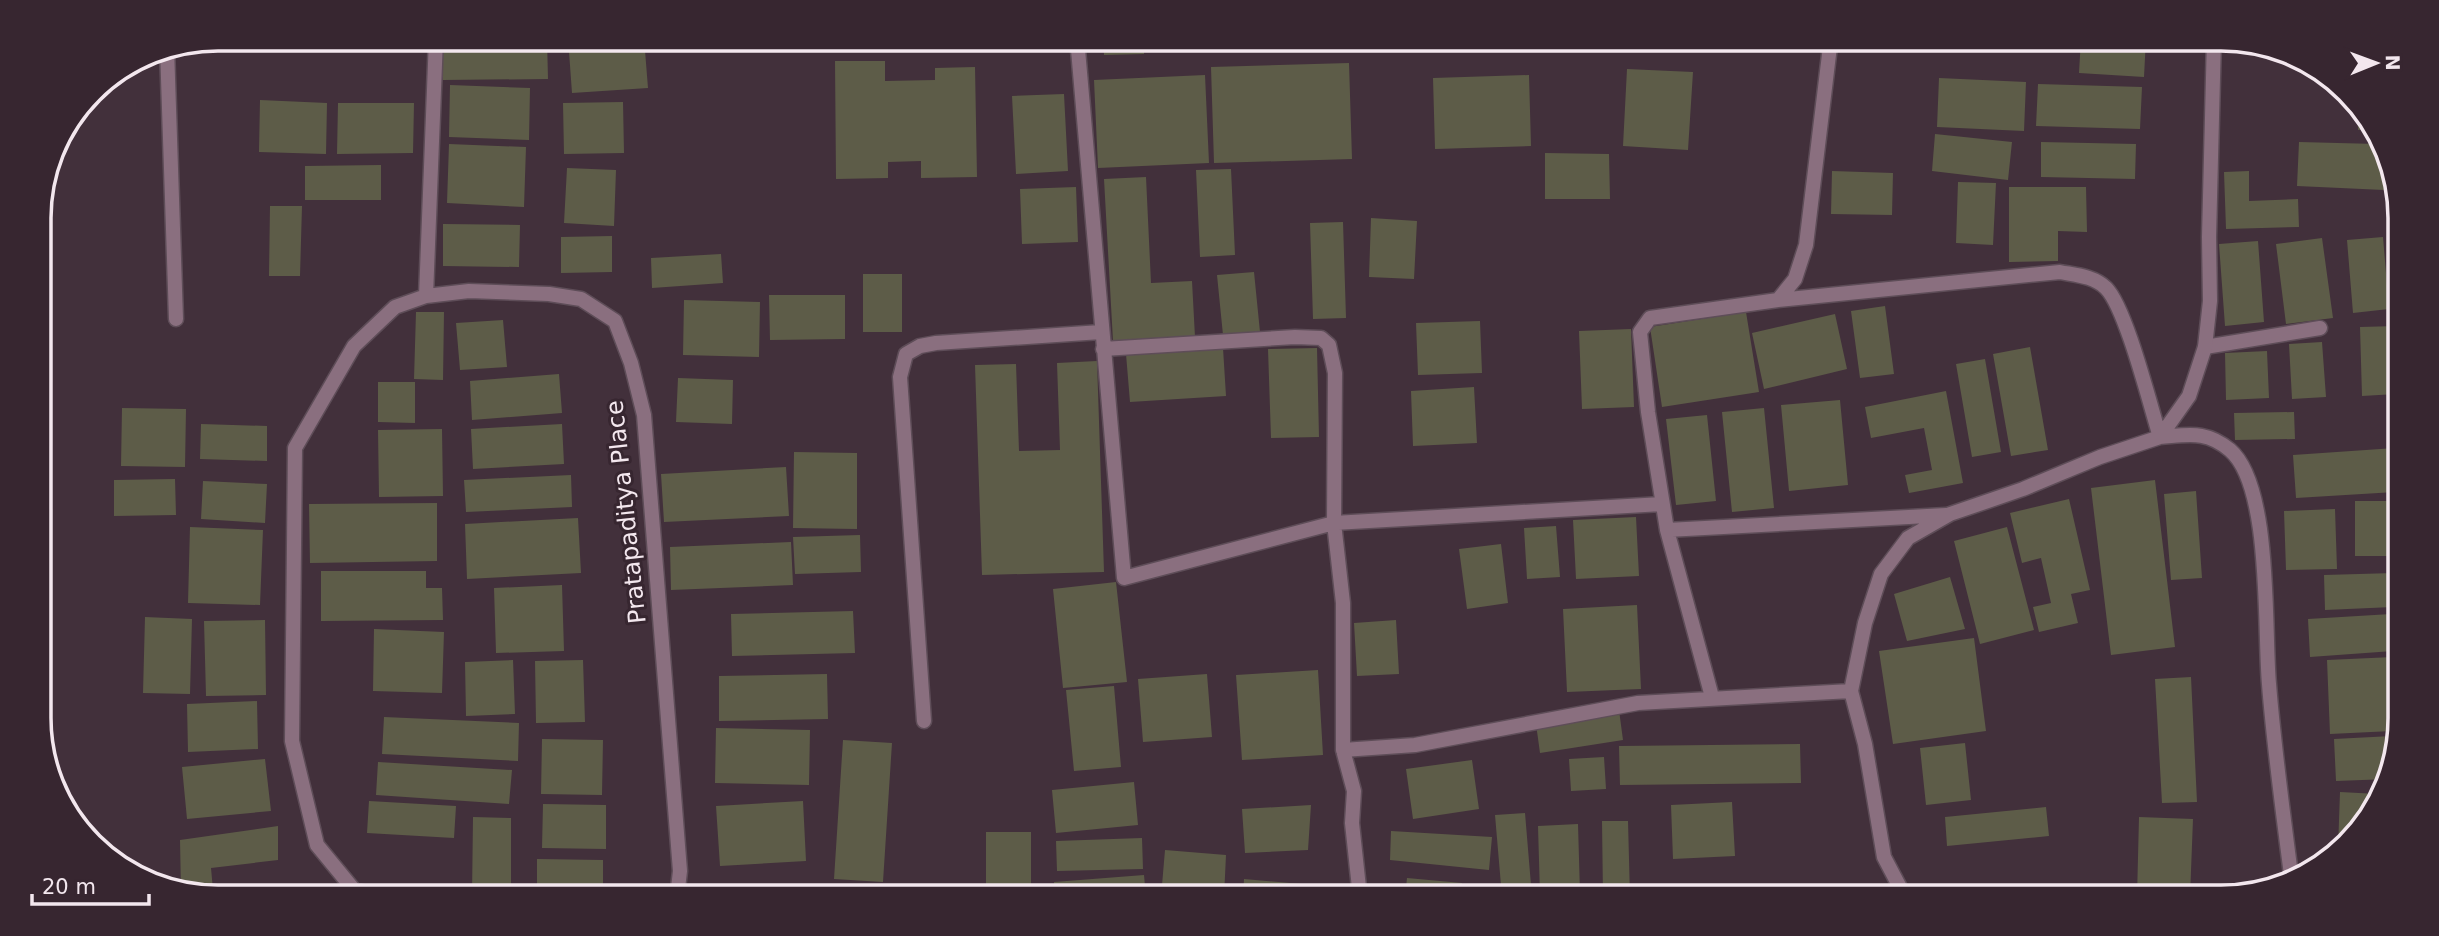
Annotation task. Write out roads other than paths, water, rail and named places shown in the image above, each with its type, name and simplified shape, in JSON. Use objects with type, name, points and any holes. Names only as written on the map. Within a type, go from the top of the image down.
[{"type":"street","points":[[426,296],[435,51]]},
{"type":"street","points":[[1078,51],[1124,578],[1334,523],[1662,504]]},
{"type":"street","points":[[1778,300],[1795,279],[1807,245],[1829,51]]},
{"type":"street","points":[[2160,437],[2189,396],[2205,347],[2210,301],[2214,51]]},
{"type":"street","points":[[167,58],[176,319]]},
{"type":"street","points":[[1713,698],[1662,504],[1647,412],[1640,332],[1650,318],[1778,300],[2060,272],[2087,276],[2106,288],[2121,313],[2160,437]]},
{"type":"street","name":"Pratapaditya Place","points":[[350,885],[317,845],[292,741],[295,449],[354,346],[395,307],[426,296],[469,292],[549,294],[581,299],[615,321],[631,363],[644,415],[680,871],[678,885]]},
{"type":"street","points":[[2205,347],[2320,328]]},
{"type":"street","points":[[924,721],[900,377],[906,354],[920,346],[936,343],[1101,332]]},
{"type":"street","points":[[1103,349],[1296,337],[1321,338],[1329,345],[1335,373],[1334,523],[1343,603],[1343,750],[1354,791],[1352,823],[1359,885]]},
{"type":"street","points":[[1899,885],[1884,857],[1865,744],[1851,691],[1865,623],[1881,573],[1908,538],[1950,514],[2160,437],[2204,434],[2232,451],[2247,475],[2259,519],[2269,683],[2290,870]]},
{"type":"street","points":[[1667,530],[1950,514]]},
{"type":"street","points":[[1343,750],[1415,745],[1638,703],[1851,691]]}]
